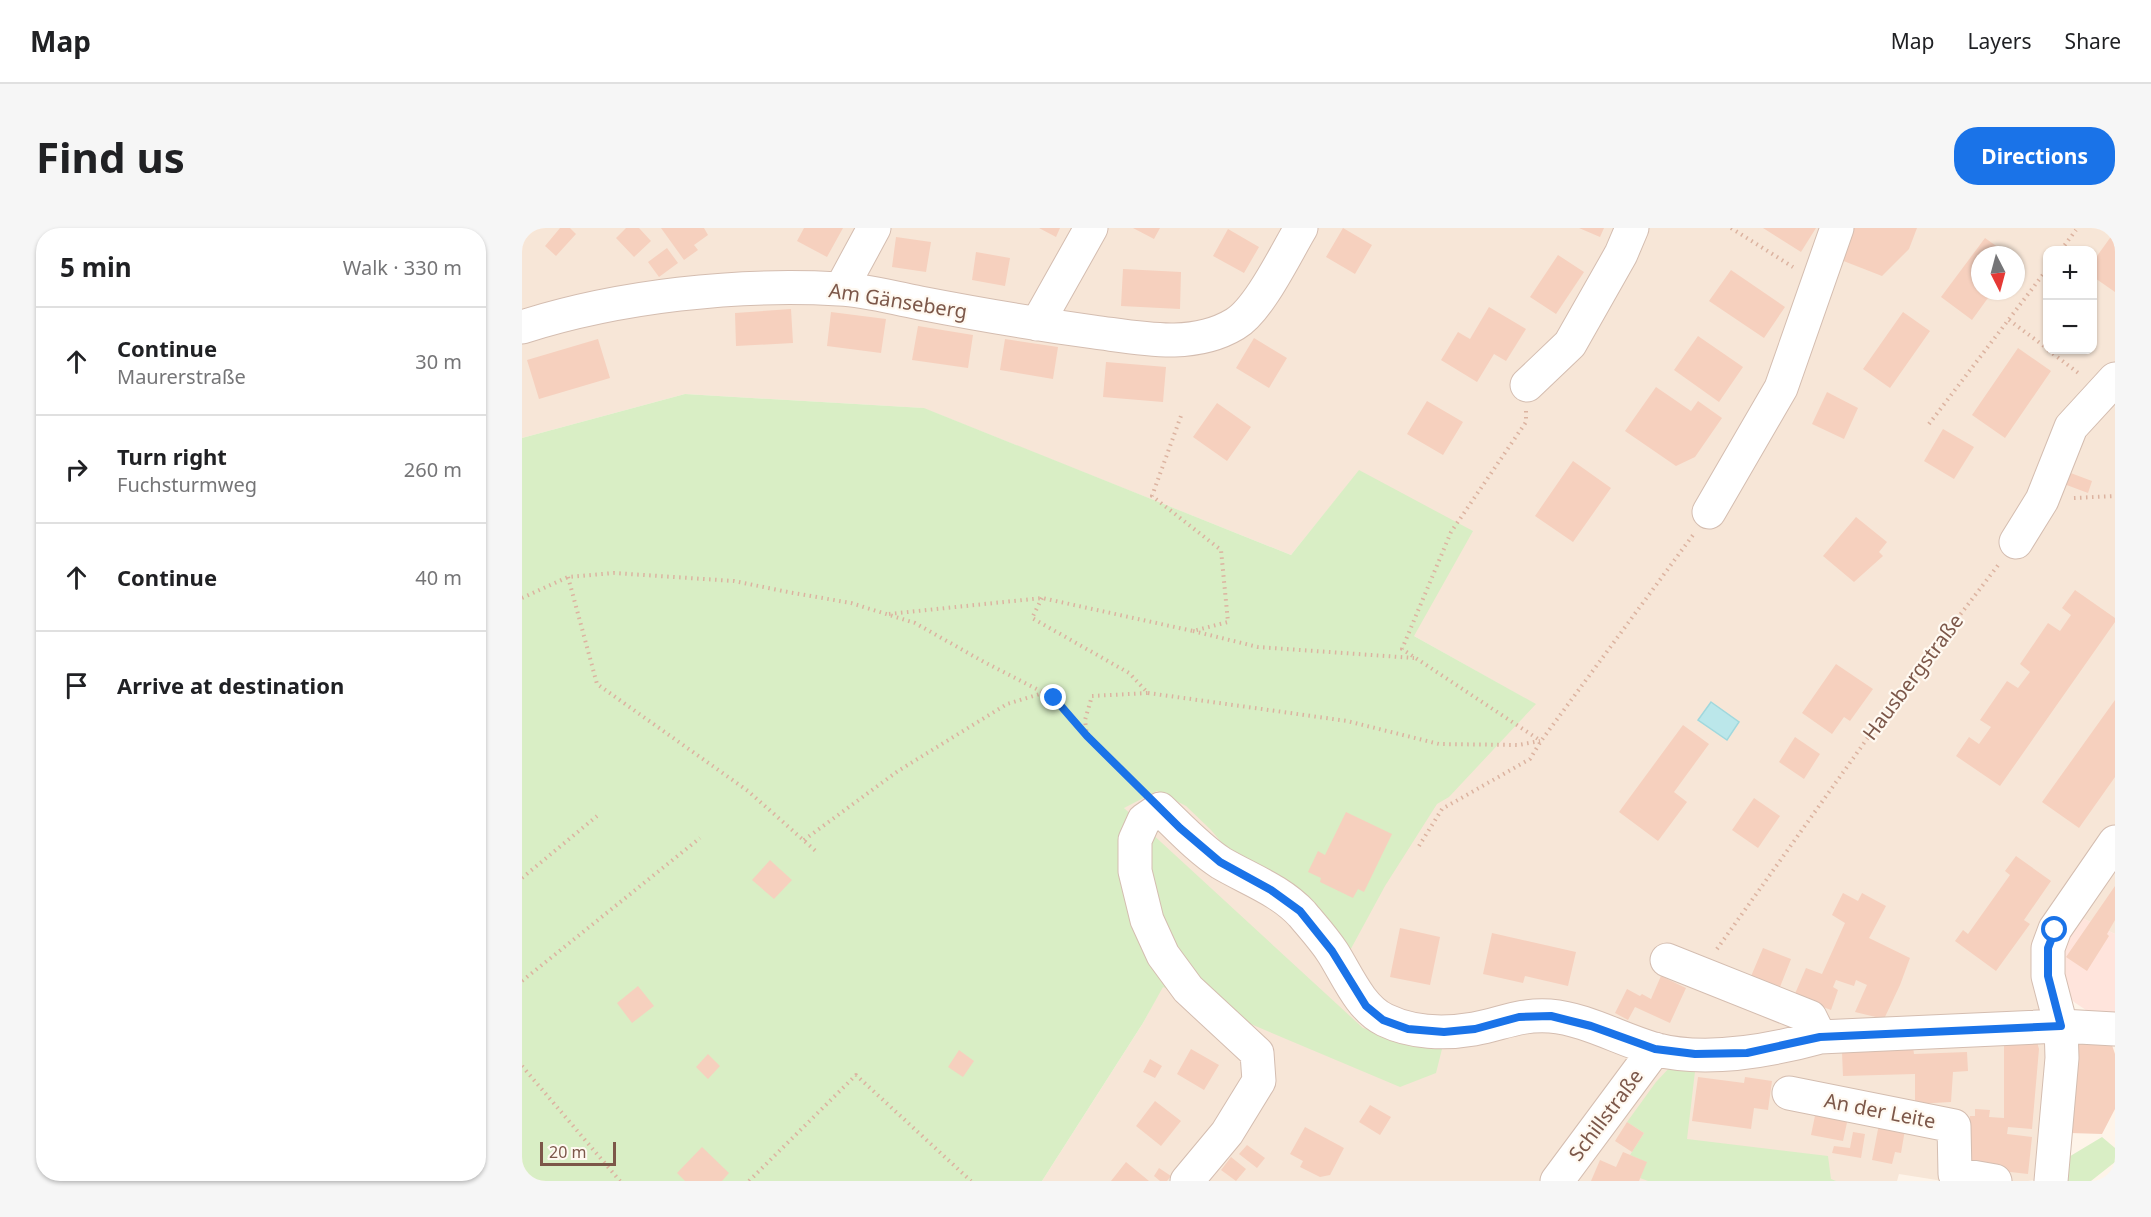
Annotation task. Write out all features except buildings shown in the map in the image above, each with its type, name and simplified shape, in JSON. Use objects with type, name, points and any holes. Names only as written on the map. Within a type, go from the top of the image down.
[{"type":"street","points":[[841,289],[874,228]]},
{"type":"street","points":[[1036,324],[1092,228]]},
{"type":"street","name":"Am Gänseberg","points":[[522,327],[589,308],[654,297],[751,289],[841,289],[1036,324],[1161,341],[1202,337],[1236,324],[1258,301],[1301,228]]},
{"type":"street","points":[[1527,386],[1570,344],[1621,254],[1632,228]]},
{"type":"street","points":[[1709,512],[1781,388],[1837,228]]},
{"type":"street","points":[[2016,542],[2042,500],[2071,427],[2109,385]]},
{"type":"street","points":[[1187,1181],[1227,1133],[1259,1082],[1257,1053],[1188,989],[1162,955],[1147,920],[1135,871],[1135,840],[1144,820],[1160,809],[1220,862],[1271,890],[1300,911],[1332,951],[1366,1006],[1383,1020],[1408,1029],[1444,1032],[1475,1029],[1519,1017],[1551,1016],[1591,1026],[1655,1049],[1695,1054],[1747,1053],[1820,1037],[2061,1026],[2115,1029]]},
{"type":"street","points":[[2051,1181],[2062,1058],[2061,1026],[2048,976],[2048,948],[2055,930],[2115,842]]},
{"type":"street","points":[[1667,960],[1810,1017],[1820,1037]]},
{"type":"street","name":"Schillstraße","points":[[1557,1181],[1655,1049]]},
{"type":"street","name":"An der Leite","points":[[1789,1093],[1954,1126],[1955,1174],[1995,1181]]},
{"type":"path","points":[[1731,228],[1817,281]]},
{"type":"path","points":[[2064,246],[2076,230]]},
{"type":"path","points":[[1929,424],[2043,275]]},
{"type":"path","points":[[2009,320],[2043,345]]},
{"type":"path","points":[[2056,354],[2109,385]]},
{"type":"path","points":[[1182,413],[1152,496],[1221,550],[1228,622],[1192,631]]},
{"type":"path","points":[[1526,422],[1451,532],[1402,649],[1541,741]]},
{"type":"path","points":[[2042,500],[2115,496]]},
{"type":"path","points":[[1419,846],[1442,809],[1530,759],[1709,512]]},
{"type":"path","name":"Hausbergstraße","points":[[1702,973],[1721,942],[1894,701],[2016,542]]},
{"type":"path","points":[[522,598],[568,577],[614,573],[734,581],[851,603],[915,623],[1054,698],[1087,736],[1160,809]]},
{"type":"path","points":[[568,577],[597,684],[748,791],[818,853]]},
{"type":"path","points":[[1042,598],[1032,618],[1129,673],[1148,693]]},
{"type":"path","points":[[886,614],[1042,598],[1258,647],[1417,658]]},
{"type":"path","points":[[804,840],[898,771],[1006,704],[1043,693]]},
{"type":"path","points":[[1087,736],[1085,720],[1092,696],[1148,693],[1347,721],[1439,744],[1518,745],[1541,741]]},
{"type":"path","points":[[522,878],[597,816]]},
{"type":"path","points":[[522,981],[700,838]]},
{"type":"path","points":[[522,1066],[620,1181]]},
{"type":"path","points":[[749,1181],[856,1075],[971,1181]]},
{"type":"shaded area","points":[[522,228],[2115,228],[2115,934],[2080,917],[2039,1179],[1943,1181],[1899,1174],[1897,1181],[1042,1181],[1143,1023],[1162,987],[1124,807],[1192,773],[1535,704],[1414,636],[1359,471],[1291,555],[923,408],[685,394],[522,438]]},
{"type":"shaded area","points":[[2080,917],[2115,934],[2115,1019],[2089,1012],[2074,1002],[2061,984],[2063,938]]},
{"type":"green space","points":[[685,394],[924,408],[1291,555],[1359,470],[1473,531],[1414,636],[1536,704],[1449,797],[1437,804],[1385,886],[1347,956],[1233,856],[1186,806],[1157,791],[1124,808],[1363,1028],[1442,1049],[1436,1073],[1400,1087],[1163,987],[1143,1023],[1042,1181],[522,1181],[522,438]]},
{"type":"green space","points":[[1696,1063],[1687,1139],[1828,1156],[1831,1179],[1836,1181],[1648,1181],[1640,1178],[1646,1162],[1630,1155],[1644,1133],[1627,1122],[1656,1082],[1671,1066]]},
{"type":"green space","points":[[2102,1137],[2115,1148],[2115,1162],[2091,1181],[2065,1181],[2067,1158]]},
{"type":"water","points":[[1711,702],[1739,722],[1727,740],[1698,720]]},
{"type":"route","points":[[1054,698],[1087,736],[1180,828],[1220,862],[1271,890],[1300,911],[1332,951],[1366,1006],[1383,1020],[1408,1029],[1444,1032],[1475,1029],[1519,1017],[1551,1016],[1591,1026],[1655,1049],[1695,1054],[1747,1053],[1820,1037],[2061,1026],[2048,976],[2048,948],[2055,930]]}]
